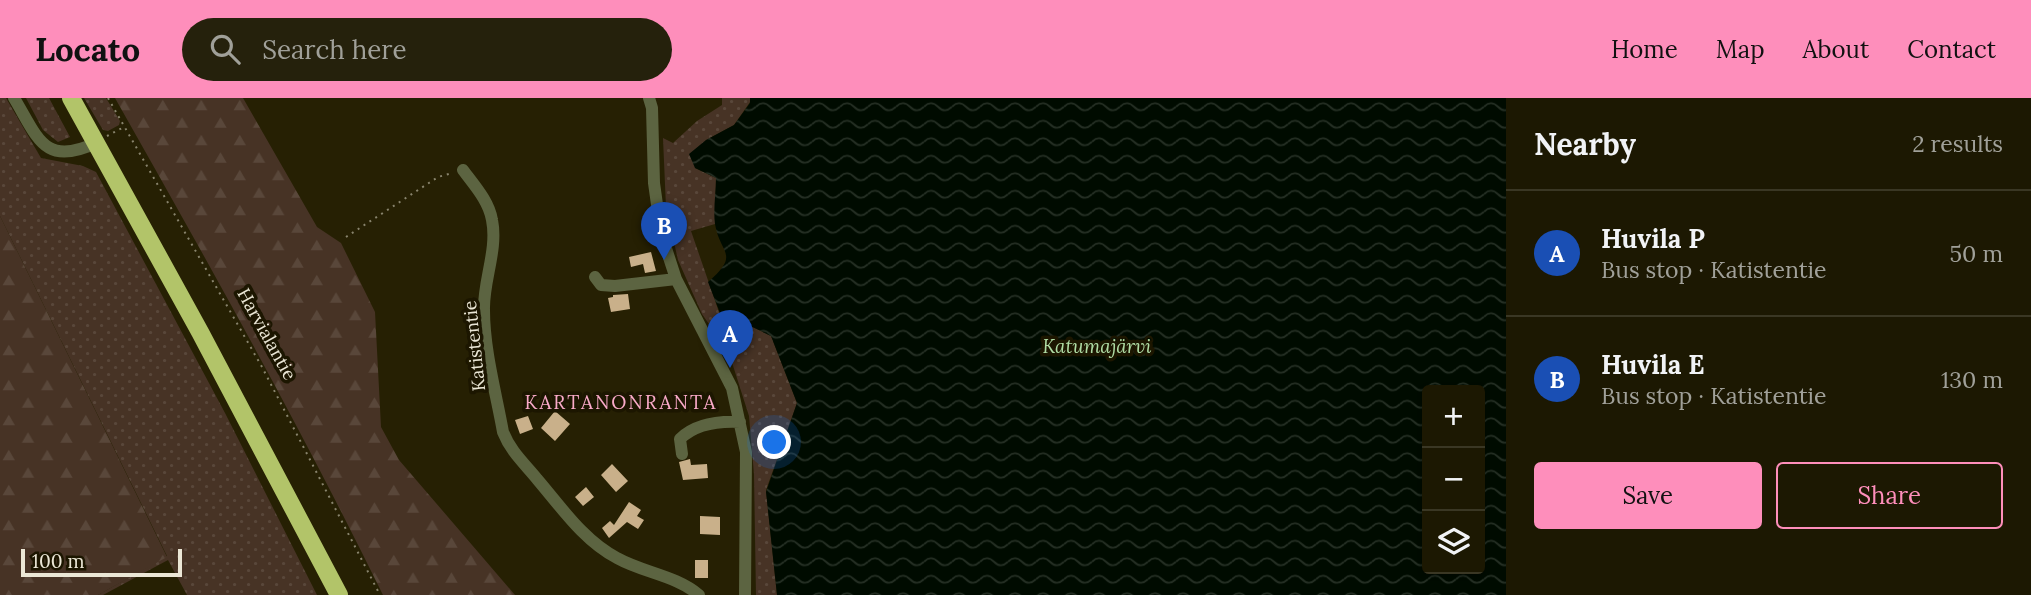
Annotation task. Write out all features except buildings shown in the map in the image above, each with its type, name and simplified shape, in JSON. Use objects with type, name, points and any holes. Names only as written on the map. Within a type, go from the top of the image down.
[{"type":"highway","points":[[71,98],[200,332],[339,595]]},
{"type":"street","points":[[14,98],[39,140],[52,150],[66,153],[79,151],[96,143]]},
{"type":"street","points":[[649,98],[652,108],[654,183],[661,233],[676,279],[728,379],[746,452],[745,595]]},
{"type":"street","name":"Katistentie","points":[[463,170],[488,207],[492,220],[494,239],[485,285],[484,311],[503,432],[508,444],[568,515],[601,548],[615,558],[640,569],[677,580],[699,595]]},
{"type":"street","points":[[595,277],[601,285],[615,286],[676,279]]},
{"type":"street","points":[[682,454],[680,439],[687,432],[714,423],[740,422]]},
{"type":"path","name":"Harvialantie","points":[[108,98],[262,367],[380,595]]},
{"type":"path","points":[[96,143],[125,126]]},
{"type":"path","points":[[346,237],[438,177],[463,170]]},
{"type":"green space","points":[[0,98],[6,98],[41,158],[83,166],[96,172],[225,413],[317,595],[187,595],[168,560],[103,595],[98,595],[167,556],[0,216]]},
{"type":"green space","points":[[26,98],[49,98],[70,137],[58,142],[43,130]]},
{"type":"green space","points":[[84,98],[106,98],[120,121],[119,125],[108,131],[103,130]]},
{"type":"green space","points":[[115,98],[243,98],[317,227],[341,243],[375,312],[381,427],[399,460],[515,595],[383,595],[286,407]]},
{"type":"green space","points":[[722,98],[750,98],[750,102],[734,125],[706,140],[695,168],[716,178],[715,224],[691,231],[721,318],[740,321],[771,336],[797,403],[766,490],[777,595],[756,595],[754,474],[749,416],[729,353],[702,314],[678,260],[666,207],[663,138],[673,143],[697,121],[722,105]]},
{"type":"green space","points":[[0,216],[167,557],[98,595],[0,595]]},
{"type":"water","name":"Katumajärvi","points":[[750,98],[1506,98],[1506,595],[777,595],[766,492],[797,403],[771,336],[740,321],[722,318],[708,282],[724,265],[726,259],[715,224],[716,178],[695,168],[689,154],[706,140],[734,125],[750,103]]},
{"type":"place","name":"Huvila E","points":[[664,260]]},
{"type":"place","name":"Huvila P","points":[[730,368]]},
{"type":"district","name":"KARTANONRANTA","points":[[621,402]]}]
